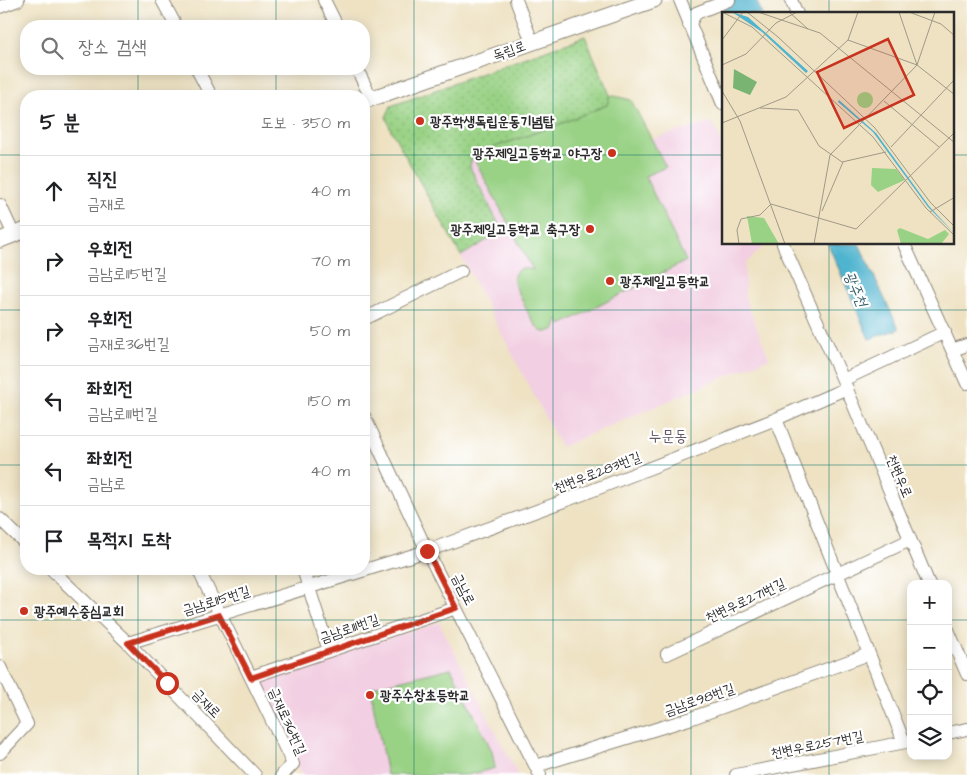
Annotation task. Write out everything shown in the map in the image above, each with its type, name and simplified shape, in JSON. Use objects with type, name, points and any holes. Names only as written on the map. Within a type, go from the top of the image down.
[{"type":"main road","name":"독립로","points":[[370,98],[654,0]]},
{"type":"street","points":[[0,7],[18,0]]},
{"type":"street","points":[[162,0],[173,20]]},
{"type":"street","points":[[324,0],[334,20]]},
{"type":"street","points":[[516,0],[532,42]]},
{"type":"street","points":[[680,0],[722,102]]},
{"type":"street","points":[[689,24],[696,13],[730,0]]},
{"type":"street","points":[[790,0],[796,12]]},
{"type":"street","points":[[200,75],[208,90]]},
{"type":"street","points":[[359,75],[364,90]]},
{"type":"street","points":[[0,205],[13,235]]},
{"type":"street","name":"천변우로","points":[[784,245],[927,580]]},
{"type":"street","points":[[904,245],[967,383]]},
{"type":"street","points":[[370,316],[461,271]]},
{"type":"street","points":[[845,384],[945,332]]},
{"type":"street","points":[[952,350],[967,345]]},
{"type":"street","name":"천변우로283번길","points":[[427,551],[583,494],[776,419],[845,384]]},
{"type":"street","points":[[776,419],[869,654]]},
{"type":"street","name":"금남로","points":[[370,429],[427,551],[538,771]]},
{"type":"street","points":[[0,519],[20,538]]},
{"type":"street","name":"천변우로271번길","points":[[667,654],[910,540]]},
{"type":"street","name":"금남로115번길","points":[[370,568],[427,551]]},
{"type":"street","name":"금재로","points":[[58,575],[128,643],[255,775]]},
{"type":"street","name":"금재로36번길","points":[[201,575],[293,764],[282,775]]},
{"type":"street","points":[[305,575],[329,651]]},
{"type":"street","name":"금남로115번길","points":[[128,643],[348,575]]},
{"type":"street","name":"금남로111번길","points":[[251,678],[456,608]]},
{"type":"street","points":[[952,639],[967,674]]},
{"type":"street","name":"천변우로257번길","points":[[736,775],[907,742],[869,654]]},
{"type":"street","name":"금남로98번길","points":[[538,771],[869,654]]},
{"type":"street","points":[[0,667],[26,724],[0,753]]},
{"type":"street","points":[[952,732],[967,729]]},
{"type":"shaded area","name":"광주제일고등학교","points":[[610,95],[631,100],[651,139],[712,122],[722,144],[722,245],[765,245],[745,264],[745,298],[769,358],[561,447],[461,256],[502,231],[470,167],[472,155],[607,105]]},
{"type":"shaded area","name":"광주수창초등학교","points":[[439,622],[518,775],[302,775],[260,686],[263,677]]},
{"type":"green space","points":[[585,36],[610,95],[607,105],[555,126],[472,155],[470,167],[502,231],[461,256],[391,130],[386,117],[391,106]]},
{"type":"green space","name":"광주제일고등학교 축구장","points":[[610,95],[631,100],[666,167],[645,176],[686,261],[561,325],[558,319],[555,329],[543,332],[535,325],[514,283],[516,272],[522,269],[533,270],[472,155],[555,126],[607,105]]},
{"type":"green space","points":[[451,668],[492,751],[495,768],[468,775],[387,775],[370,688]]},
{"type":"water","points":[[721,0],[756,0],[761,12],[726,12]]},
{"type":"water","name":"광주천","points":[[828,245],[859,245],[899,329],[869,339]]},
{"type":"place","name":"광주학생독립운동기념탑","points":[[420,121]]},
{"type":"place","name":"광주제일고등학교 야구장","points":[[612,153]]},
{"type":"place","name":"광주제일고등학교 축구장","points":[[590,229]]},
{"type":"place","name":"광주제일고등학교","points":[[610,281]]},
{"type":"place","name":"광주예수중심교회","points":[[24,611]]},
{"type":"place","name":"광주수창초등학교","points":[[370,695]]},
{"type":"district","name":"누문동","points":[[668,435]]},
{"type":"route","points":[[167,683],[128,643],[219,615],[251,678],[456,608],[427,551]]}]
